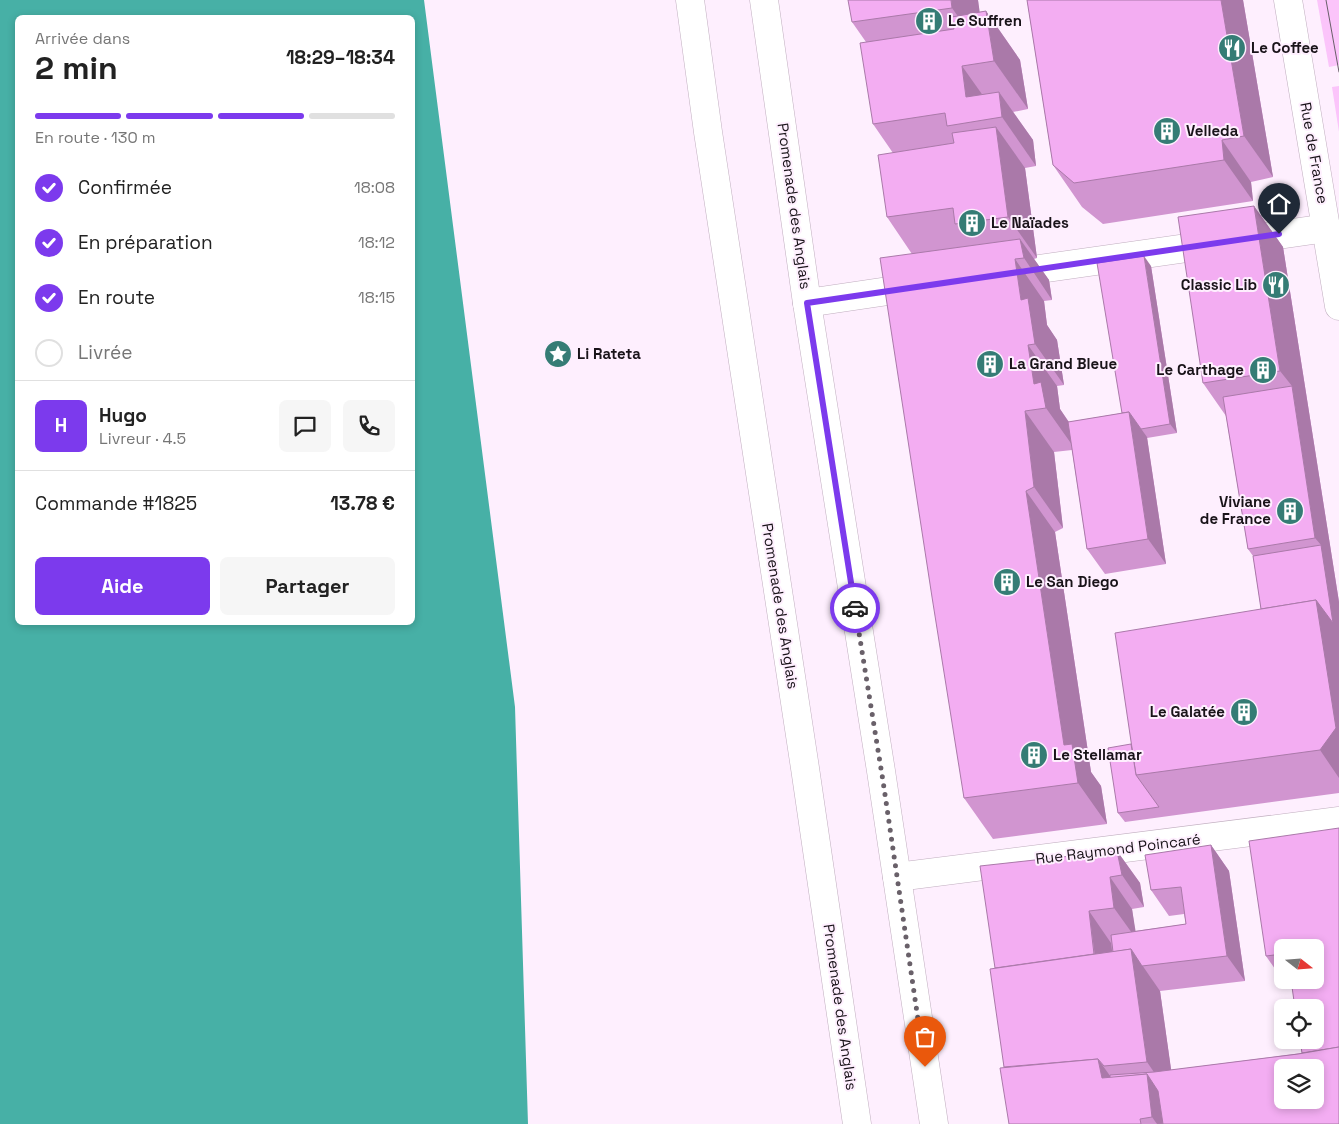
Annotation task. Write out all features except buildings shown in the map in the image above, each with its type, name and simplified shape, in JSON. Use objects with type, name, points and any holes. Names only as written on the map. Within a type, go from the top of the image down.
[{"type":"main road","name":"Promenade des Anglais","points":[[690,0],[708,132],[857,1124]]},
{"type":"main road","name":"Promenade des Anglais","points":[[764,0],[807,303],[880,761],[934,1124]]},
{"type":"main road","name":"Rue de France","points":[[1288,0],[1339,306]]},
{"type":"main road","points":[[984,277],[1326,228]]},
{"type":"main road","points":[[807,303],[945,282]]},
{"type":"main road","name":"Rue Raymond Poincaré","points":[[897,877],[1339,821]]},
{"type":"shaded area","points":[[0,0],[424,0],[515,707],[528,1124],[0,1124]]},
{"type":"shaded area","points":[[1317,0],[1339,0],[1339,65],[1329,67]]},
{"type":"shaded area","points":[[1339,86],[1339,132],[1332,87]]},
{"type":"tram line","points":[[1326,0],[1339,72]]},
{"type":"way so far","points":[[855,608],[883,781],[925,1067]]},
{"type":"place","name":"Le Suffren","points":[[929,21]]},
{"type":"place","name":"Le Coffee","points":[[1232,48]]},
{"type":"place","name":"Velleda","points":[[1167,131]]},
{"type":"place","name":"Le Naïades","points":[[972,223]]},
{"type":"place","name":"Classic Lib","points":[[1276,285]]},
{"type":"place","name":"Li Rateta","points":[[558,354]]},
{"type":"place","name":"La Grand Bleue","points":[[990,364]]},
{"type":"place","name":"Le Carthage","points":[[1263,370]]},
{"type":"place","name":"Viviane de France","points":[[1290,511]]},
{"type":"place","name":"Le San Diego","points":[[1007,582]]},
{"type":"place","name":"Le Galatée","points":[[1244,712]]},
{"type":"place","name":"Le Stellamar","points":[[1034,755]]},
{"type":"route","points":[[855,608],[807,303],[1279,234]]}]
